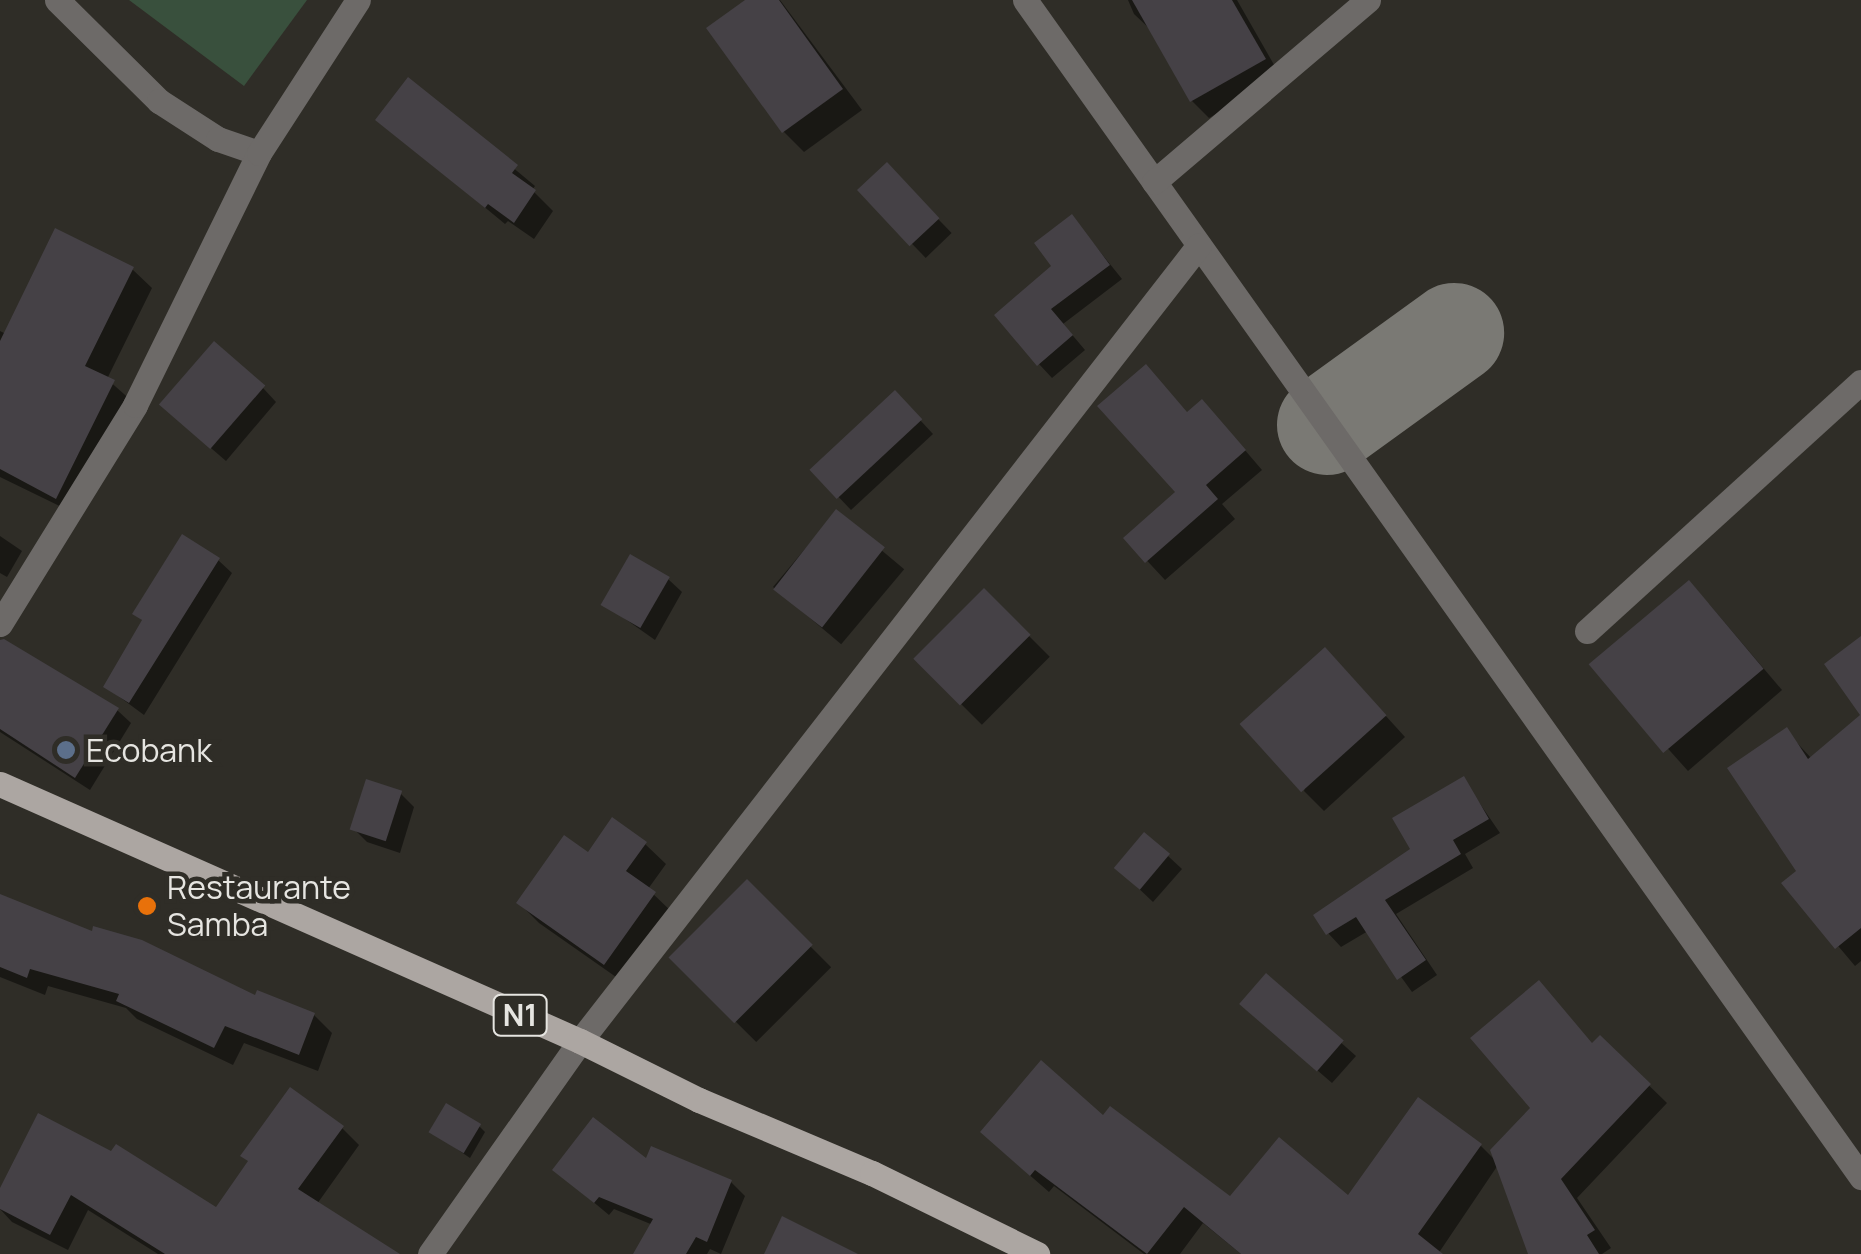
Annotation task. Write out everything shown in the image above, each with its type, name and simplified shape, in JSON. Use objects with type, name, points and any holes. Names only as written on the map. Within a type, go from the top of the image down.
[{"type":"main road","name":"N1","points":[[0,784],[580,1041],[1037,1254]]},
{"type":"street","points":[[57,0],[158,101],[218,139],[259,153]]},
{"type":"street","points":[[0,624],[135,406],[259,153],[358,0]]},
{"type":"street","points":[[1025,0],[1861,1177]]},
{"type":"street","points":[[1154,182],[1368,0]]},
{"type":"street","points":[[430,1254],[580,1041],[1199,245]]},
{"type":"street","points":[[1588,631],[1861,382]]},
{"type":"green space","points":[[129,0],[307,0],[244,86]]},
{"type":"building","points":[[745,0],[779,0],[843,89],[782,133],[706,28]]},
{"type":"building","points":[[1132,0],[1232,0],[1266,59],[1190,102]]},
{"type":"building","points":[[408,77],[518,165],[512,173],[536,190],[514,223],[488,204],[485,208],[375,120]]},
{"type":"building","points":[[887,162],[940,218],[910,246],[857,190]]},
{"type":"building","points":[[1072,214],[1110,265],[1051,309],[1073,335],[1037,366],[994,315],[1051,266],[1034,243]]},
{"type":"building","points":[[55,228],[134,267],[85,366],[115,380],[56,499],[0,469],[0,341]]},
{"type":"building","points":[[214,341],[265,386],[210,449],[159,404]]},
{"type":"building","points":[[1146,364],[1187,412],[1202,399],[1246,450],[1206,485],[1218,499],[1145,563],[1123,538],[1175,492],[1097,406]]},
{"type":"building","points":[[895,390],[922,419],[837,499],[809,470]]},
{"type":"building","points":[[836,509],[885,547],[822,628],[773,589]]},
{"type":"building","points":[[182,534],[220,558],[129,703],[103,687],[142,620],[132,614]]},
{"type":"building","points":[[630,554],[670,577],[640,628],[600,605]]},
{"type":"building","points":[[1689,580],[1764,669],[1663,753],[1589,664]]},
{"type":"building","points":[[984,588],[1031,635],[960,705],[913,659]]},
{"type":"building","points":[[1861,636],[1861,928],[1835,949],[1781,883],[1796,871],[1727,768],[1787,727],[1808,759],[1860,715],[1824,664]]},
{"type":"building","points":[[0,640],[119,708],[75,778],[0,729]]},
{"type":"building","points":[[1325,647],[1387,715],[1301,792],[1240,724]]},
{"type":"building","points":[[1464,776],[1489,819],[1453,840],[1461,854],[1385,900],[1426,960],[1397,980],[1356,917],[1326,935],[1313,915],[1410,849],[1392,818]]},
{"type":"building","points":[[366,779],[402,791],[386,841],[350,829]]},
{"type":"building","points":[[612,817],[647,842],[626,871],[656,892],[604,965],[516,903],[564,835],[588,852]]},
{"type":"building","points":[[1144,832],[1170,854],[1140,890],[1114,868]]},
{"type":"building","points":[[747,879],[813,945],[734,1023],[669,957]]},
{"type":"building","points":[[0,894],[92,931],[93,926],[142,940],[255,995],[257,990],[315,1013],[299,1055],[225,1026],[214,1048],[116,1001],[119,994],[30,969],[27,978],[0,967]]},
{"type":"building","points":[[1266,973],[1344,1041],[1317,1072],[1239,1004]]},
{"type":"building","points":[[1539,980],[1592,1043],[1600,1035],[1651,1084],[1561,1179],[1595,1230],[1587,1235],[1599,1254],[1528,1254],[1490,1150],[1530,1108],[1470,1038]]},
{"type":"building","points":[[1041,1060],[1103,1115],[1110,1106],[1230,1196],[1279,1137],[1348,1195],[1418,1097],[1482,1144],[1418,1234],[1443,1254],[1241,1254],[1184,1207],[1147,1254],[1035,1170],[1030,1176],[980,1132]]},
{"type":"building","points":[[290,1087],[344,1126],[298,1189],[400,1254],[165,1254],[71,1195],[50,1235],[0,1209],[0,1188],[38,1113],[111,1151],[116,1144],[216,1207],[248,1161],[240,1156]]},
{"type":"building","points":[[446,1103],[481,1124],[464,1153],[428,1132]]},
{"type":"building","points":[[593,1117],[646,1158],[651,1146],[732,1180],[707,1242],[696,1237],[686,1254],[633,1254],[653,1219],[599,1197],[594,1203],[552,1170]]},
{"type":"building","points":[[782,1216],[858,1254],[764,1254]]},
{"type":"taxiway","points":[[1327,425],[1454,333]]},
{"type":"place","name":"Ecobank","points":[[66,750]]},
{"type":"place","name":"Restaurante Samba","points":[[147,906]]}]
